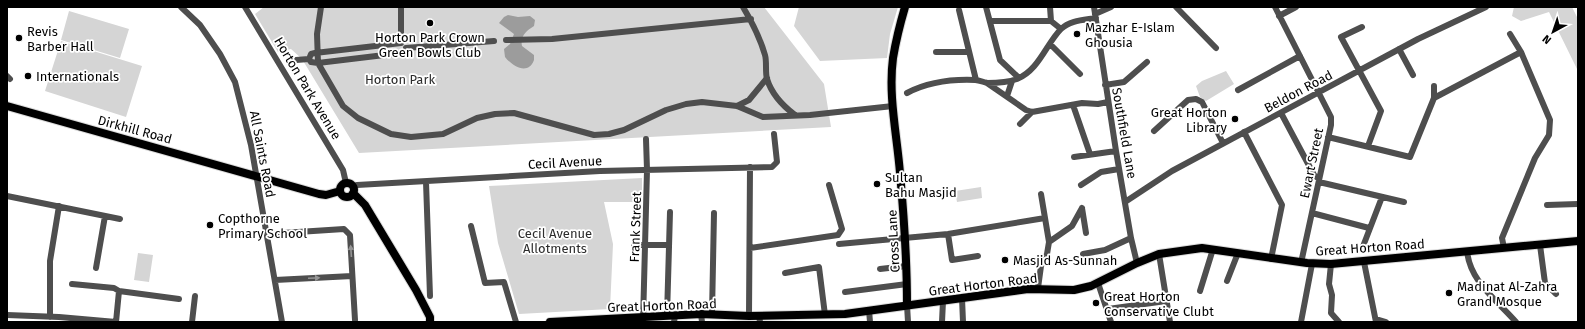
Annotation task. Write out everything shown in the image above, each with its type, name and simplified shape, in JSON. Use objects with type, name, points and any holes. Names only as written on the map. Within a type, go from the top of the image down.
[{"type":"main road","name":"Cross Lane","points":[[905,7],[897,39],[892,80],[905,239],[907,305]]},
{"type":"main road","name":"Dirkhill Road","points":[[7,106],[319,194],[334,194],[350,189]]},
{"type":"main road","name":"Horton Park Avenue","points":[[350,189],[365,205],[372,219],[416,290],[428,320]]},
{"type":"main road","name":"Great Horton Road","points":[[550,322],[702,318],[712,314],[732,319],[749,316],[760,319],[825,315],[1038,288],[1074,290],[1098,283],[1137,263],[1159,254],[1202,248],[1301,263],[1331,264],[1361,257],[1467,251],[1578,241]]},
{"type":"street","name":"All Saints Road","points":[[181,7],[200,25],[220,54],[235,82],[250,138],[276,280],[282,322]]},
{"type":"street","points":[[321,7],[318,34],[318,63],[343,106],[358,118],[391,134],[411,137],[444,134],[477,118],[495,114],[514,113],[594,135],[609,134],[624,130],[666,110],[686,104],[702,102],[737,106],[763,117],[893,106]]},
{"type":"street","points":[[401,7],[401,43],[406,48]]},
{"type":"street","points":[[743,7],[751,19],[765,56],[767,78],[774,94],[782,105],[795,115]]},
{"type":"street","points":[[986,7],[991,21],[1000,60],[1019,78]]},
{"type":"street","points":[[1050,7],[1051,21]]},
{"type":"street","name":"Southfield Lane","points":[[1094,7],[1130,238],[1137,263]]},
{"type":"street","points":[[987,83],[1012,81],[1019,78],[1032,67],[1061,29],[1076,21],[1096,16],[1111,7]]},
{"type":"street","points":[[1176,7],[1216,48]]},
{"type":"street","name":"Ewart Street","points":[[1275,7],[1331,117],[1301,263]]},
{"type":"street","points":[[1280,16],[1296,7]]},
{"type":"street","name":"Beldon Road","points":[[1125,202],[1172,171],[1223,143],[1399,49],[1486,7]]},
{"type":"street","name":"Horton Park Avenue","points":[[246,8],[343,170],[350,189]]},
{"type":"street","points":[[959,10],[976,80]]},
{"type":"street","points":[[506,40],[552,39],[751,19]]},
{"type":"street","points":[[991,21],[1051,21],[1061,29]]},
{"type":"street","points":[[1362,27],[1341,37],[1382,111],[1368,146]]},
{"type":"street","points":[[1504,248],[1502,238],[1535,158],[1549,135],[1550,120],[1521,52],[1510,34]]},
{"type":"street","points":[[296,60],[309,59],[311,62],[318,63],[401,53],[404,52],[406,48],[494,41]]},
{"type":"street","points":[[309,59],[311,54],[401,43]]},
{"type":"street","points":[[401,43],[397,44],[396,49],[401,53]]},
{"type":"street","points":[[1050,44],[1080,74]]},
{"type":"street","points":[[373,56],[374,46]]},
{"type":"street","points":[[346,60],[347,49]]},
{"type":"street","points":[[1399,49],[1414,75]]},
{"type":"street","points":[[936,52],[969,52]]},
{"type":"street","points":[[1434,98],[1521,52]]},
{"type":"street","points":[[1238,90],[1300,56]]},
{"type":"street","points":[[1105,85],[1124,82],[1147,62]]},
{"type":"street","points":[[737,106],[749,100],[767,78]]},
{"type":"street","points":[[907,93],[921,86],[935,82],[976,80],[987,83],[1026,110],[1032,112],[1073,105],[1108,102]]},
{"type":"street","points":[[1007,96],[1012,81]]},
{"type":"street","points":[[1328,137],[1410,157],[1434,98],[1434,86]]},
{"type":"street","points":[[1154,131],[1188,100],[1196,99],[1202,102],[1223,143]]},
{"type":"street","points":[[1073,105],[1090,154]]},
{"type":"street","points":[[1020,124],[1032,112]]},
{"type":"street","points":[[1281,113],[1314,175],[1319,180],[1404,202]]},
{"type":"street","points":[[1244,132],[1282,205],[1271,259]]},
{"type":"street","name":"Cecil Avenue","points":[[350,189],[426,182],[600,171],[774,166],[777,162],[774,134]]},
{"type":"street","name":"Frank Street","points":[[643,319],[647,170],[646,139]]},
{"type":"street","points":[[1074,157],[1116,151]]},
{"type":"street","points":[[749,316],[750,167]]},
{"type":"street","points":[[1081,185],[1101,172],[1119,170]]},
{"type":"street","points":[[426,182],[430,296]]},
{"type":"street","points":[[750,248],[838,235],[842,229],[829,185]]},
{"type":"street","points":[[1038,288],[1041,266],[1049,242],[1041,194]]},
{"type":"street","points":[[7,196],[120,219]]},
{"type":"street","points":[[1382,197],[1369,228],[1361,257],[1376,321],[1386,322]]},
{"type":"street","points":[[1547,205],[1578,204]]},
{"type":"street","points":[[50,317],[50,261],[59,206]]},
{"type":"street","points":[[1049,242],[1072,226],[1082,208],[1086,233]]},
{"type":"street","points":[[670,212],[668,245],[672,318]]},
{"type":"street","points":[[712,314],[714,213]]},
{"type":"street","points":[[1312,213],[1369,228]]},
{"type":"street","points":[[96,268],[105,216]]},
{"type":"street","points":[[839,244],[948,234],[1045,218]]},
{"type":"street","points":[[471,226],[485,283],[504,282],[516,322]]},
{"type":"street","points":[[267,234],[344,229],[350,235],[355,320]]},
{"type":"street","points":[[948,234],[952,260],[978,256]]},
{"type":"street","points":[[1083,254],[1105,250],[1130,238]]},
{"type":"street","points":[[634,245],[668,245]]},
{"type":"street","points":[[1540,245],[1544,283],[1556,294]]},
{"type":"street","points":[[1200,291],[1213,250]]},
{"type":"street","points":[[1467,251],[1468,262],[1472,272],[1483,287],[1516,322]]},
{"type":"street","points":[[1227,281],[1238,253]]},
{"type":"street","points":[[1159,254],[1170,322]]},
{"type":"street","points":[[1301,322],[1312,264]]},
{"type":"street","points":[[1331,264],[1329,284],[1332,295],[1331,313],[1338,322]]},
{"type":"street","points":[[880,269],[906,266]]},
{"type":"street","points":[[785,273],[819,267],[825,315]]},
{"type":"street","points":[[276,280],[352,276]]},
{"type":"street","points":[[1098,283],[1108,309],[1111,322]]},
{"type":"street","points":[[72,284],[114,288],[119,291],[179,299]]},
{"type":"street","points":[[845,292],[907,284]]},
{"type":"street","points":[[7,315],[116,322],[119,291]]},
{"type":"street","points":[[192,322],[195,296]]},
{"type":"street","points":[[962,298],[963,322]]},
{"type":"street","points":[[942,322],[943,301]]},
{"type":"street","points":[[1108,309],[1166,301]]},
{"type":"street","points":[[907,305],[908,322]]},
{"type":"street","points":[[869,310],[870,322]]},
{"type":"green space","name":"Horton Park","points":[[264,7],[764,7],[824,84],[831,127],[359,153],[302,59],[291,49],[278,52],[255,14]]},
{"type":"green space","points":[[799,7],[898,7],[890,34],[887,58],[820,61],[794,26]]},
{"type":"green space","points":[[1514,7],[1572,7],[1578,19],[1578,71],[1549,12],[1521,21],[1512,16]]},
{"type":"green space","points":[[69,11],[129,29],[120,58],[61,40]]},
{"type":"green space","points":[[61,41],[142,66],[126,117],[45,91]]},
{"type":"green space","points":[[1226,71],[1234,84],[1206,101],[1200,97],[1196,86],[1202,81]]},
{"type":"green space","name":"Cecil Avenue Allotments","points":[[642,178],[642,202],[604,202],[613,244],[610,309],[519,314],[498,243],[489,186]]},
{"type":"green space","points":[[981,187],[982,198],[957,202],[955,191]]},
{"type":"green space","points":[[138,253],[153,255],[149,282],[134,280]]},
{"type":"shaded area","points":[[508,15],[518,17],[530,16],[535,20],[534,26],[526,32],[522,39],[522,46],[534,55],[534,60],[528,68],[520,68],[512,64],[505,57],[504,49],[510,44],[514,34],[499,23]]},
{"type":"place","name":"Horton Park Crown Green Bowls Club","points":[[430,23]]},
{"type":"place","name":"Mazhar E-Islam Ghousia","points":[[1077,34]]},
{"type":"place","name":"Revis Barber Hall","points":[[19,38]]},
{"type":"place","name":"Internationals","points":[[28,76]]},
{"type":"place","name":"Great Horton Library","points":[[1235,119]]},
{"type":"place","name":"Sultan Bahu Masjid","points":[[877,184]]},
{"type":"place","name":"Copthorne Primary School","points":[[210,225]]},
{"type":"place","name":"Masjid As-Sunnah","points":[[1005,260]]},
{"type":"place","name":"Madinat Al-Zahra Grand Mosque","points":[[1449,293]]},
{"type":"place","name":"Great Horton Conservative Clubt","points":[[1096,303]]}]
